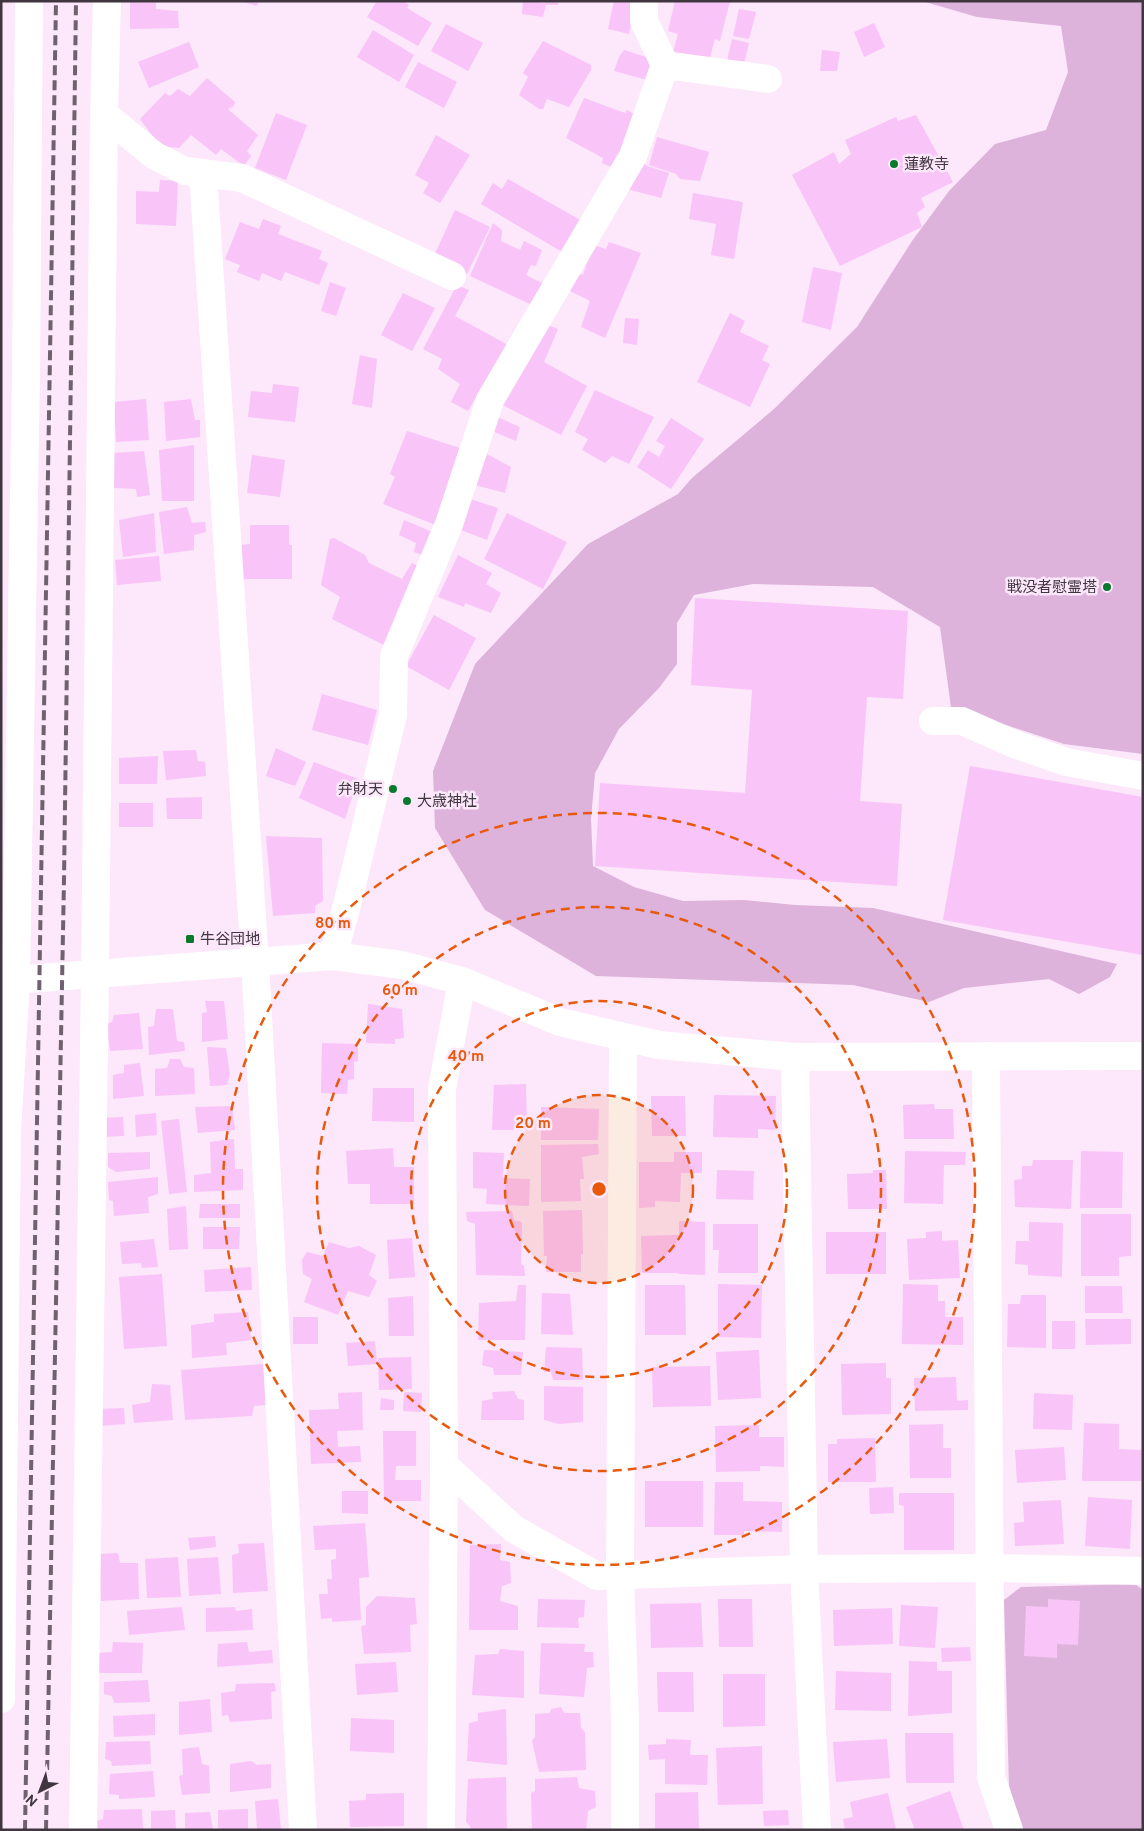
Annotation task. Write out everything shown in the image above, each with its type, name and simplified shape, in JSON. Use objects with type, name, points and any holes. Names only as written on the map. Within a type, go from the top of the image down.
[{"type":"street","points":[[1,1699],[8,980],[26,384],[29,1]]},
{"type":"street","points":[[83,1830],[95,974],[104,114],[107,1]]},
{"type":"street","points":[[333,956],[393,715],[394,656],[450,524],[490,400],[633,156],[665,65],[644,21],[644,1]]},
{"type":"street","points":[[665,65],[768,79]]},
{"type":"street","points":[[104,114],[155,156],[186,171],[242,178],[452,276]]},
{"type":"street","points":[[203,173],[255,962],[303,1830]]},
{"type":"street","points":[[933,721],[962,721],[1014,744],[1066,762],[1143,776]]},
{"type":"street","points":[[8,980],[333,956],[402,965],[462,981],[560,1022],[659,1045],[795,1057],[1143,1056]]},
{"type":"street","points":[[441,1830],[444,1465],[442,1089],[462,981]]},
{"type":"street","points":[[623,1038],[620,1576],[625,1830]]},
{"type":"street","points":[[986,1056],[991,1778],[1009,1830]]},
{"type":"street","points":[[795,1057],[804,1569],[817,1830]]},
{"type":"street","points":[[444,1465],[514,1529],[597,1576],[804,1569],[989,1568],[1143,1571]]},
{"type":"shaded area","points":[[922,1],[1143,1],[1143,754],[1064,744],[951,707],[940,627],[873,587],[753,584],[694,595],[677,623],[677,664],[659,688],[619,729],[595,773],[591,819],[593,866],[634,887],[683,901],[743,900],[795,905],[873,908],[1117,964],[1110,977],[1079,994],[1049,979],[964,988],[929,1002],[853,985],[596,976],[485,910],[435,828],[433,771],[475,664],[588,544],[678,494],[692,478],[774,409],[857,327],[912,241],[949,191],[995,144],[1046,130],[1068,72],[1061,26],[977,17]]},
{"type":"shaded area","points":[[1135,1584],[1143,1590],[1143,1830],[1022,1830],[1009,1786],[1004,1600],[1021,1587]]},
{"type":"building","points":[[130,1],[156,1],[156,9],[178,11],[179,28],[130,29]]},
{"type":"building","points":[[241,1],[259,1],[257,6]]},
{"type":"building","points":[[377,1],[403,1],[409,5],[407,8],[432,23],[418,46],[367,17]]},
{"type":"building","points":[[523,1],[545,3],[545,1],[558,1],[558,5],[546,5],[543,17],[522,14]]},
{"type":"building","points":[[614,1],[635,3],[629,34],[608,29]]},
{"type":"building","points":[[675,1],[730,1],[720,41],[715,39],[709,61],[673,52],[678,34],[668,31]]},
{"type":"building","points":[[739,9],[756,12],[749,39],[733,36]]},
{"type":"building","points":[[874,23],[885,47],[864,57],[854,32]]},
{"type":"building","points":[[446,24],[483,43],[468,71],[431,51]]},
{"type":"building","points":[[373,30],[414,55],[399,82],[357,57]]},
{"type":"building","points":[[732,39],[749,43],[743,68],[726,65]]},
{"type":"building","points":[[543,41],[591,65],[591,70],[569,107],[547,99],[543,109],[539,109],[519,95],[528,77],[523,73]]},
{"type":"building","points":[[189,42],[199,67],[149,88],[138,62]]},
{"type":"building","points":[[624,50],[646,57],[654,68],[651,81],[614,71],[619,57]]},
{"type":"building","points":[[822,50],[840,52],[837,71],[820,71]]},
{"type":"building","points":[[418,62],[457,82],[444,108],[405,87]]},
{"type":"building","points":[[207,78],[235,102],[229,110],[258,135],[247,151],[251,156],[244,166],[221,149],[216,155],[191,135],[179,148],[160,146],[140,119],[166,92],[170,96],[178,89],[190,96]]},
{"type":"building","points":[[584,98],[625,113],[627,110],[640,117],[616,169],[602,163],[603,158],[566,138]]},
{"type":"building","points":[[276,113],[307,125],[286,180],[255,168]]},
{"type":"building","points":[[916,115],[953,182],[921,198],[925,207],[917,213],[922,227],[840,266],[792,175],[834,152],[839,164],[851,154],[845,140],[896,117],[898,121]]},
{"type":"building","points":[[436,135],[470,155],[440,203],[423,193],[429,183],[415,175]]},
{"type":"building","points":[[657,137],[709,152],[700,181],[680,179],[676,174],[649,165]]},
{"type":"building","points":[[639,159],[647,166],[669,173],[661,198],[627,189]]},
{"type":"building","points":[[508,179],[582,221],[564,253],[481,204],[493,183],[502,189]]},
{"type":"building","points":[[160,180],[178,181],[176,226],[136,224],[136,191],[159,192]]},
{"type":"building","points":[[693,193],[743,202],[734,259],[711,255],[716,224],[689,219]]},
{"type":"building","points":[[455,210],[490,227],[467,274],[433,258]]},
{"type":"building","points":[[263,219],[281,226],[278,234],[322,251],[319,259],[328,263],[319,285],[285,272],[281,281],[262,273],[259,281],[237,272],[240,265],[225,259],[240,222],[259,229]]},
{"type":"building","points":[[493,223],[502,230],[501,241],[520,250],[524,241],[542,250],[536,266],[531,265],[526,275],[542,283],[532,305],[470,276]]},
{"type":"building","points":[[609,242],[641,253],[605,338],[581,327],[590,301],[566,289],[574,272],[583,275],[593,245],[606,249]]},
{"type":"building","points":[[813,267],[842,273],[831,330],[802,322]]},
{"type":"building","points":[[330,282],[346,288],[336,316],[321,311]]},
{"type":"building","points":[[457,285],[469,290],[455,316],[508,345],[484,392],[476,397],[468,411],[451,402],[460,384],[438,369],[442,359],[423,349]]},
{"type":"building","points":[[403,293],[435,308],[412,351],[381,335]]},
{"type":"building","points":[[730,313],[745,321],[740,332],[769,346],[762,360],[770,364],[750,407],[697,382]]},
{"type":"building","points":[[625,318],[639,319],[637,345],[623,343]]},
{"type":"building","points":[[540,322],[558,329],[544,362],[587,386],[561,435],[499,403]]},
{"type":"building","points":[[360,355],[377,359],[372,408],[352,404]]},
{"type":"building","points":[[273,384],[299,387],[295,422],[248,417],[251,391],[272,393]]},
{"type":"building","points":[[595,390],[654,417],[629,464],[612,456],[605,463],[582,450],[588,439],[575,432]]},
{"type":"building","points":[[146,399],[149,440],[116,442],[114,402]]},
{"type":"building","points":[[191,399],[195,420],[200,420],[200,437],[166,441],[164,402]]},
{"type":"building","points":[[495,416],[520,427],[516,441],[492,431]]},
{"type":"building","points":[[671,418],[704,439],[671,489],[637,467],[648,450],[659,457],[665,446],[656,441]]},
{"type":"building","points":[[407,431],[460,448],[438,526],[383,504],[395,477],[390,474]]},
{"type":"building","points":[[194,445],[194,501],[162,501],[159,450]]},
{"type":"building","points":[[144,451],[150,495],[137,497],[136,489],[114,488],[113,453]]},
{"type":"building","points":[[483,452],[511,467],[505,493],[475,485]]},
{"type":"building","points":[[252,455],[285,460],[280,497],[247,493]]},
{"type":"building","points":[[470,499],[498,508],[487,540],[461,530]]},
{"type":"building","points":[[187,507],[192,523],[205,522],[206,532],[194,535],[194,550],[164,554],[159,512]]},
{"type":"building","points":[[154,513],[156,552],[123,557],[119,520]]},
{"type":"building","points":[[507,513],[567,542],[543,589],[484,559]]},
{"type":"building","points":[[404,520],[437,534],[427,557],[414,552],[416,543],[399,535]]},
{"type":"building","points":[[250,525],[289,525],[289,545],[292,545],[292,579],[241,579],[241,545],[250,544]]},
{"type":"building","points":[[334,538],[365,555],[369,563],[402,579],[412,563],[423,568],[386,646],[332,619],[340,597],[321,585],[330,539]]},
{"type":"building","points":[[458,555],[492,573],[486,584],[501,593],[491,613],[465,603],[464,607],[438,597]]},
{"type":"building","points":[[159,556],[161,581],[117,585],[115,560]]},
{"type":"building","points":[[695,598],[908,611],[903,699],[867,697],[860,801],[902,804],[897,886],[595,866],[600,783],[745,793],[752,690],[691,685]]},
{"type":"building","points":[[434,615],[476,638],[449,690],[406,666]]},
{"type":"building","points":[[322,694],[377,710],[368,745],[312,730]]},
{"type":"building","points":[[276,748],[306,762],[295,786],[266,776]]},
{"type":"building","points":[[196,750],[198,761],[205,762],[206,776],[166,780],[163,751]]},
{"type":"building","points":[[158,756],[157,784],[119,784],[119,758]]},
{"type":"building","points":[[314,762],[358,779],[345,819],[299,798]]},
{"type":"building","points":[[970,766],[1143,797],[1143,955],[943,920]]},
{"type":"building","points":[[202,797],[202,819],[167,819],[166,798]]},
{"type":"building","points":[[119,803],[153,803],[153,827],[119,827]]},
{"type":"building","points":[[266,836],[322,838],[323,901],[315,906],[315,913],[273,916]]},
{"type":"building","points":[[205,1001],[224,1001],[228,1039],[202,1042],[202,1013],[207,1012]]},
{"type":"building","points":[[368,1004],[402,1009],[404,1038],[395,1039],[395,1044],[366,1043]]},
{"type":"building","points":[[156,1009],[173,1009],[177,1041],[184,1042],[185,1051],[149,1055],[148,1027],[154,1026]]},
{"type":"building","points":[[139,1013],[143,1049],[110,1051],[107,1024],[112,1022],[114,1015]]},
{"type":"building","points":[[322,1043],[358,1044],[358,1061],[354,1062],[354,1079],[348,1080],[347,1094],[321,1093]]},
{"type":"building","points":[[207,1047],[226,1048],[230,1074],[227,1085],[210,1086]]},
{"type":"building","points":[[170,1059],[180,1059],[184,1067],[194,1068],[195,1094],[155,1096],[155,1069],[167,1068]]},
{"type":"building","points":[[140,1063],[144,1096],[113,1099],[113,1075],[124,1073],[124,1065]]},
{"type":"building","points":[[526,1084],[527,1130],[492,1130],[494,1085]]},
{"type":"building","points":[[373,1088],[414,1088],[414,1122],[372,1121]]},
{"type":"building","points":[[714,1095],[776,1096],[775,1130],[758,1129],[758,1138],[713,1137]]},
{"type":"building","points":[[651,1096],[685,1096],[686,1136],[652,1136]]},
{"type":"building","points":[[934,1104],[935,1109],[953,1109],[954,1139],[904,1139],[903,1105]]},
{"type":"building","points":[[232,1106],[235,1130],[198,1133],[195,1107]]},
{"type":"building","points":[[541,1107],[599,1109],[598,1140],[541,1140]]},
{"type":"building","points":[[156,1113],[157,1135],[136,1137],[135,1115]]},
{"type":"building","points":[[123,1117],[124,1136],[101,1137],[100,1118]]},
{"type":"building","points":[[179,1119],[187,1192],[169,1194],[161,1121]]},
{"type":"building","points":[[234,1139],[235,1169],[243,1169],[243,1190],[194,1192],[194,1175],[211,1173],[210,1142]]},
{"type":"building","points":[[598,1144],[599,1154],[582,1157],[584,1179],[580,1179],[581,1201],[541,1202],[541,1145]]},
{"type":"building","points":[[393,1148],[394,1167],[414,1167],[414,1204],[370,1204],[370,1184],[348,1184],[346,1151]]},
{"type":"building","points":[[905,1151],[966,1152],[965,1165],[944,1165],[943,1204],[904,1203]]},
{"type":"building","points":[[1081,1151],[1123,1152],[1122,1208],[1080,1208]]},
{"type":"building","points":[[150,1152],[150,1169],[116,1172],[108,1167],[108,1153]]},
{"type":"building","points":[[473,1152],[504,1153],[503,1178],[530,1179],[529,1206],[486,1204],[487,1189],[473,1188]]},
{"type":"building","points":[[674,1152],[702,1152],[702,1173],[681,1173],[680,1202],[655,1201],[655,1207],[639,1208],[639,1162],[674,1162]]},
{"type":"building","points":[[1033,1160],[1073,1160],[1071,1209],[1015,1207],[1014,1180],[1022,1179],[1022,1166],[1032,1166]]},
{"type":"building","points":[[717,1170],[754,1171],[753,1200],[716,1199]]},
{"type":"building","points":[[873,1170],[886,1170],[887,1209],[848,1209],[847,1174],[873,1173]]},
{"type":"building","points":[[158,1177],[158,1194],[148,1197],[149,1213],[114,1216],[113,1201],[109,1200],[108,1182]]},
{"type":"building","points":[[200,1204],[240,1204],[240,1218],[199,1218]]},
{"type":"building","points":[[186,1206],[188,1249],[169,1250],[167,1209]]},
{"type":"building","points":[[582,1210],[583,1254],[581,1254],[581,1272],[546,1272],[547,1256],[544,1256],[543,1211]]},
{"type":"building","points":[[512,1211],[514,1220],[522,1222],[521,1264],[524,1266],[525,1276],[476,1275],[475,1224],[467,1221],[466,1212]]},
{"type":"building","points":[[1081,1214],[1131,1214],[1131,1256],[1119,1257],[1119,1276],[1081,1276]]},
{"type":"building","points":[[679,1221],[705,1222],[705,1275],[642,1273],[641,1236],[679,1235]]},
{"type":"building","points":[[1029,1222],[1063,1223],[1062,1277],[1028,1275],[1028,1265],[1015,1264],[1016,1241],[1029,1241]]},
{"type":"building","points":[[713,1224],[758,1224],[758,1273],[718,1273],[719,1250],[713,1250]]},
{"type":"building","points":[[203,1227],[240,1227],[239,1249],[203,1249]]},
{"type":"building","points":[[942,1231],[942,1241],[958,1240],[960,1278],[909,1280],[907,1239],[926,1238],[926,1232]]},
{"type":"building","points":[[826,1232],[886,1232],[886,1274],[826,1274]]},
{"type":"building","points":[[412,1238],[415,1277],[389,1279],[387,1240]]},
{"type":"building","points":[[154,1239],[158,1267],[142,1268],[141,1263],[122,1264],[120,1242]]},
{"type":"building","points":[[329,1242],[349,1248],[359,1246],[376,1255],[369,1275],[377,1281],[369,1297],[348,1291],[338,1315],[304,1302],[312,1279],[303,1274],[302,1260],[307,1252],[323,1256]]},
{"type":"building","points":[[251,1267],[252,1290],[205,1292],[204,1270]]},
{"type":"building","points":[[162,1274],[167,1346],[124,1349],[119,1277]]},
{"type":"building","points":[[718,1284],[762,1285],[761,1338],[718,1337]]},
{"type":"building","points":[[903,1284],[938,1285],[938,1301],[945,1301],[945,1317],[963,1317],[963,1345],[902,1344]]},
{"type":"building","points":[[518,1285],[526,1285],[525,1340],[478,1340],[479,1303],[516,1301]]},
{"type":"building","points":[[645,1285],[685,1285],[686,1335],[645,1335]]},
{"type":"building","points":[[1085,1286],[1122,1286],[1123,1313],[1085,1313]]},
{"type":"building","points":[[542,1293],[570,1294],[573,1335],[541,1334]]},
{"type":"building","points":[[1021,1295],[1046,1295],[1046,1348],[1007,1347],[1008,1304],[1020,1304]]},
{"type":"building","points":[[413,1296],[414,1336],[389,1336],[388,1298]]},
{"type":"building","points":[[248,1312],[251,1340],[226,1343],[227,1355],[192,1358],[191,1325],[214,1322],[214,1314]]},
{"type":"building","points":[[293,1317],[318,1317],[318,1344],[293,1344]]},
{"type":"building","points":[[1085,1319],[1131,1319],[1131,1344],[1086,1345]]},
{"type":"building","points":[[1052,1321],[1075,1321],[1075,1349],[1052,1349]]},
{"type":"building","points":[[375,1341],[377,1364],[348,1366],[346,1343]]},
{"type":"building","points":[[546,1347],[582,1348],[583,1380],[553,1380],[551,1372],[544,1372]]},
{"type":"building","points":[[484,1350],[523,1352],[521,1375],[494,1375],[493,1368],[482,1365]]},
{"type":"building","points":[[759,1350],[761,1398],[718,1400],[716,1352]]},
{"type":"building","points":[[411,1357],[412,1389],[379,1390],[378,1358]]},
{"type":"building","points":[[886,1363],[886,1378],[891,1378],[891,1414],[842,1415],[841,1364]]},
{"type":"building","points":[[263,1364],[267,1405],[254,1406],[252,1416],[185,1420],[181,1370]]},
{"type":"building","points":[[710,1366],[711,1406],[653,1407],[652,1367]]},
{"type":"building","points":[[956,1377],[957,1401],[968,1400],[968,1410],[915,1411],[914,1378]]},
{"type":"building","points":[[152,1384],[170,1385],[173,1420],[134,1423],[132,1405],[150,1402]]},
{"type":"building","points":[[544,1386],[583,1387],[583,1422],[559,1424],[544,1420]]},
{"type":"building","points":[[514,1391],[518,1399],[524,1400],[524,1420],[481,1420],[482,1401],[493,1399],[492,1392]]},
{"type":"building","points":[[362,1392],[363,1430],[337,1431],[338,1447],[360,1446],[361,1462],[311,1464],[309,1410],[339,1409],[338,1393]]},
{"type":"building","points":[[404,1392],[422,1393],[421,1412],[403,1411]]},
{"type":"building","points":[[1034,1393],[1073,1395],[1072,1430],[1033,1429]]},
{"type":"building","points":[[381,1398],[394,1400],[394,1410],[380,1410]]},
{"type":"building","points":[[124,1408],[125,1424],[99,1426],[99,1409]]},
{"type":"building","points":[[1084,1423],[1119,1424],[1119,1449],[1143,1450],[1143,1481],[1082,1481]]},
{"type":"building","points":[[943,1424],[943,1448],[951,1448],[951,1478],[910,1478],[909,1425]]},
{"type":"building","points":[[759,1425],[759,1437],[784,1437],[784,1467],[760,1466],[760,1471],[716,1472],[715,1426]]},
{"type":"building","points":[[383,1431],[416,1431],[416,1466],[396,1466],[395,1480],[421,1480],[421,1501],[384,1501]]},
{"type":"building","points":[[875,1438],[876,1482],[828,1482],[828,1444],[837,1444],[837,1439]]},
{"type":"building","points":[[1064,1447],[1066,1480],[1017,1483],[1015,1450]]},
{"type":"building","points":[[645,1481],[703,1481],[703,1527],[645,1527]]},
{"type":"building","points":[[715,1482],[743,1482],[743,1501],[782,1502],[782,1532],[744,1531],[744,1535],[714,1535]]},
{"type":"building","points":[[893,1487],[894,1513],[870,1514],[869,1488]]},
{"type":"building","points":[[342,1491],[368,1491],[368,1514],[342,1513]]},
{"type":"building","points":[[899,1493],[954,1493],[954,1550],[904,1550],[904,1506],[899,1505]]},
{"type":"building","points":[[1088,1497],[1132,1500],[1130,1549],[1085,1546]]},
{"type":"building","points":[[1061,1500],[1064,1544],[1015,1546],[1014,1523],[1024,1522],[1023,1502]]},
{"type":"building","points":[[365,1523],[369,1577],[359,1578],[361,1620],[332,1622],[332,1618],[321,1619],[319,1594],[328,1594],[327,1579],[332,1579],[331,1560],[336,1559],[336,1549],[315,1550],[313,1526]]},
{"type":"building","points":[[215,1536],[216,1547],[190,1550],[188,1538]]},
{"type":"building","points":[[264,1543],[268,1591],[233,1593],[232,1555],[239,1553],[238,1544]]},
{"type":"building","points":[[501,1544],[500,1560],[510,1562],[511,1583],[502,1586],[500,1601],[518,1606],[518,1630],[469,1630],[470,1545]]},
{"type":"building","points":[[118,1553],[120,1563],[138,1563],[139,1599],[101,1601],[99,1554]]},
{"type":"building","points":[[178,1557],[181,1597],[147,1598],[145,1559]]},
{"type":"building","points":[[218,1557],[221,1594],[189,1596],[187,1559]]},
{"type":"building","points":[[377,1596],[415,1598],[417,1624],[410,1625],[411,1652],[364,1654],[361,1626],[366,1625],[366,1607]]},
{"type":"building","points":[[538,1599],[585,1600],[584,1617],[578,1618],[579,1628],[537,1627]]},
{"type":"building","points":[[718,1599],[752,1599],[753,1647],[719,1647]]},
{"type":"building","points":[[1048,1599],[1080,1601],[1078,1645],[1057,1644],[1057,1658],[1024,1656],[1026,1606],[1048,1607]]},
{"type":"building","points":[[701,1603],[703,1647],[651,1648],[650,1604]]},
{"type":"building","points":[[901,1605],[938,1607],[935,1648],[899,1646]]},
{"type":"building","points":[[182,1607],[185,1630],[129,1635],[127,1611]]},
{"type":"building","points":[[235,1607],[236,1611],[252,1609],[253,1630],[206,1632],[206,1608]]},
{"type":"building","points":[[892,1608],[893,1644],[834,1646],[833,1610]]},
{"type":"building","points":[[113,1642],[143,1643],[142,1673],[98,1673],[97,1653],[112,1652]]},
{"type":"building","points":[[247,1642],[249,1652],[272,1650],[273,1663],[217,1667],[218,1644]]},
{"type":"building","points":[[541,1643],[585,1644],[584,1652],[593,1652],[594,1667],[587,1668],[584,1697],[539,1694]]},
{"type":"building","points":[[970,1647],[971,1661],[942,1662],[941,1648]]},
{"type":"building","points":[[500,1649],[524,1651],[524,1698],[472,1695],[475,1655],[498,1654]]},
{"type":"building","points":[[909,1661],[937,1662],[937,1671],[952,1671],[952,1713],[908,1716]]},
{"type":"building","points":[[396,1662],[398,1692],[357,1695],[355,1664]]},
{"type":"building","points":[[836,1671],[891,1673],[891,1711],[835,1710]]},
{"type":"building","points":[[657,1672],[693,1672],[694,1712],[658,1712]]},
{"type":"building","points":[[723,1674],[765,1674],[765,1726],[723,1727]]},
{"type":"building","points":[[148,1680],[150,1702],[114,1703],[112,1696],[104,1694],[104,1682]]},
{"type":"building","points":[[274,1683],[276,1691],[271,1692],[272,1719],[230,1722],[228,1715],[222,1716],[221,1693],[235,1691],[236,1684]]},
{"type":"building","points":[[210,1699],[212,1732],[179,1735],[179,1702]]},
{"type":"building","points":[[561,1707],[564,1713],[580,1713],[581,1728],[585,1732],[586,1770],[539,1772],[532,1741],[535,1737],[535,1714],[550,1713],[551,1709]]},
{"type":"building","points":[[506,1709],[507,1765],[467,1761],[469,1723],[478,1721],[478,1713]]},
{"type":"building","points":[[155,1714],[155,1735],[114,1737],[113,1716]]},
{"type":"building","points":[[351,1718],[394,1720],[394,1753],[350,1751]]},
{"type":"building","points":[[905,1733],[953,1733],[954,1783],[906,1783]]},
{"type":"building","points":[[666,1739],[691,1740],[690,1755],[708,1755],[707,1785],[665,1784],[665,1759],[649,1760],[648,1745],[666,1744]]},
{"type":"building","points":[[887,1739],[890,1778],[836,1782],[833,1742]]},
{"type":"building","points":[[150,1741],[151,1764],[112,1766],[111,1761],[105,1759],[106,1742]]},
{"type":"building","points":[[762,1746],[763,1804],[718,1805],[716,1748]]},
{"type":"building","points":[[199,1747],[202,1764],[209,1766],[210,1793],[182,1795],[179,1776],[183,1775],[182,1749]]},
{"type":"building","points":[[251,1761],[257,1765],[271,1764],[271,1788],[230,1792],[230,1764]]},
{"type":"building","points":[[153,1771],[155,1797],[119,1799],[119,1795],[109,1794],[110,1774]]},
{"type":"building","points":[[506,1777],[507,1830],[471,1830],[466,1822],[468,1779]]},
{"type":"building","points":[[577,1777],[579,1788],[595,1791],[596,1807],[588,1811],[586,1830],[532,1830],[531,1793],[535,1791],[535,1779]]},
{"type":"building","points":[[950,1791],[964,1830],[915,1830],[906,1807]]},
{"type":"building","points":[[698,1792],[699,1830],[655,1830],[655,1793]]},
{"type":"building","points":[[404,1793],[404,1826],[350,1827],[349,1801],[366,1800],[366,1794]]},
{"type":"building","points":[[888,1793],[896,1830],[845,1830],[843,1819],[853,1817],[850,1802]]},
{"type":"building","points":[[278,1799],[281,1830],[257,1830],[255,1801]]},
{"type":"building","points":[[142,1809],[143,1830],[98,1830],[97,1821],[103,1819],[104,1810]]},
{"type":"building","points":[[248,1809],[248,1830],[222,1830],[218,1828],[218,1810]]},
{"type":"building","points":[[175,1810],[176,1830],[151,1830],[151,1811]]},
{"type":"building","points":[[788,1810],[789,1825],[764,1826],[763,1811]]},
{"type":"building","points":[[210,1812],[213,1830],[185,1830],[185,1813]]},
{"type":"railway","points":[[25,1830],[56,1]]},
{"type":"railway","points":[[46,1830],[64,879],[76,1]]},
{"type":"place","name":"蓮教寺","points":[[894,164]]},
{"type":"place","name":"戦没者慰霊塔","points":[[1107,587]]},
{"type":"place","name":"弁財天","points":[[393,789]]},
{"type":"place","name":"大歳神社","points":[[407,801]]},
{"type":"place","name":"牛谷団地","points":[[190,939]]}]
